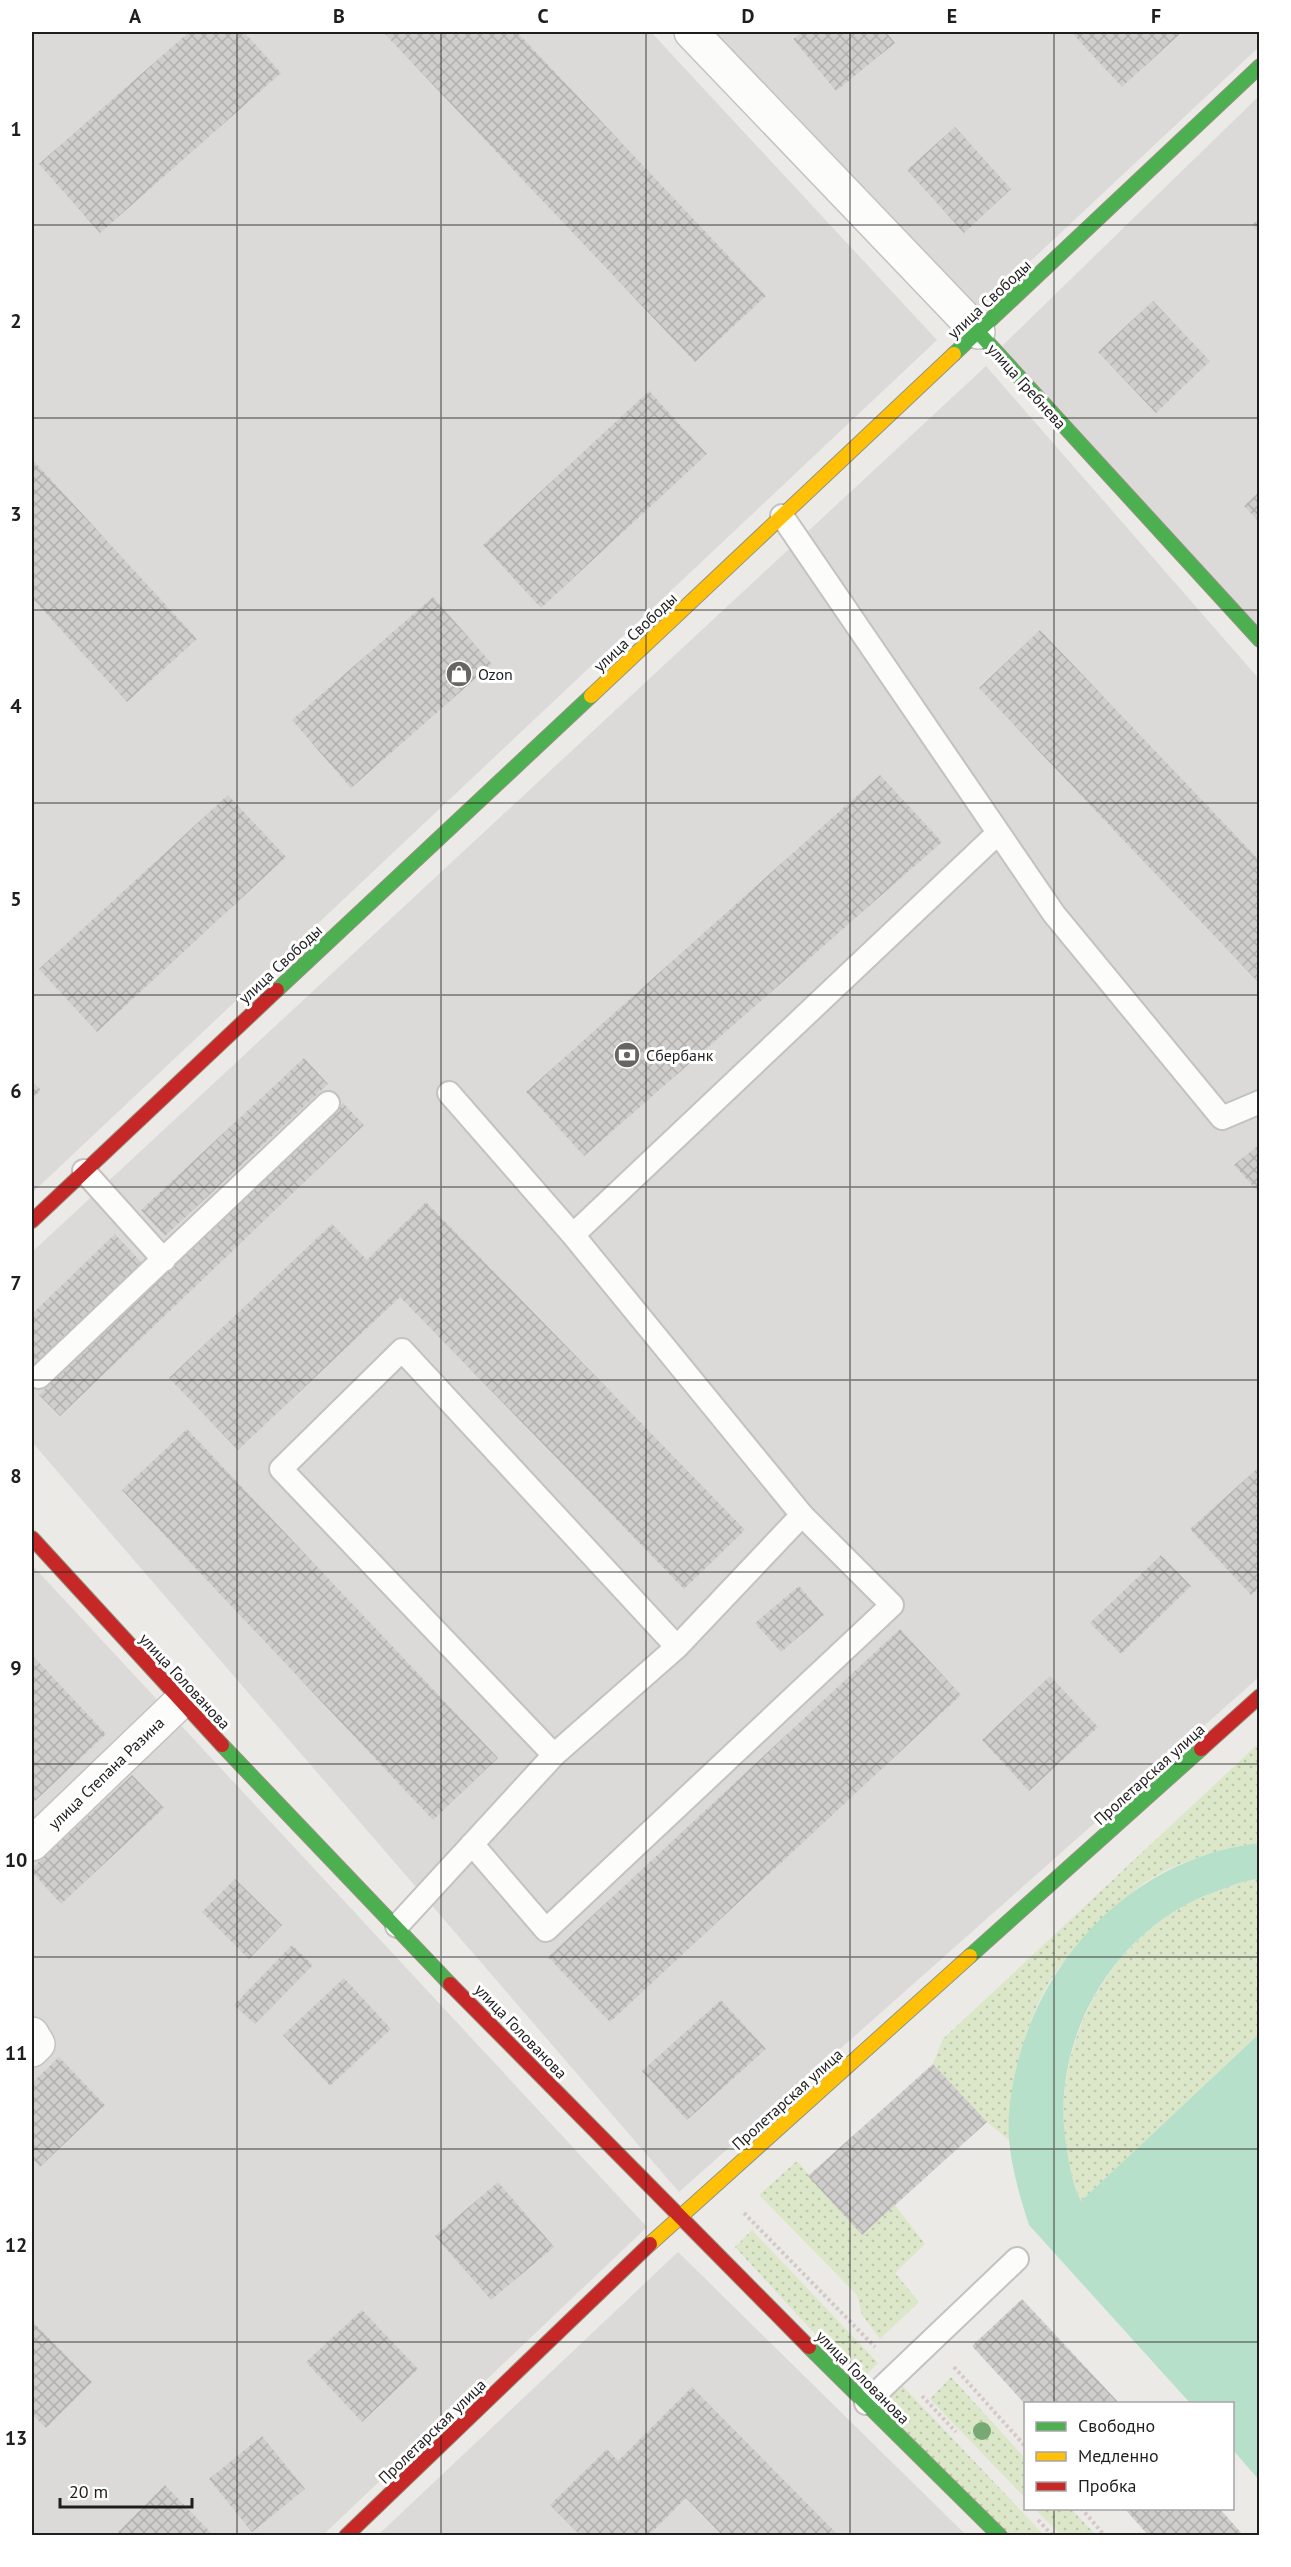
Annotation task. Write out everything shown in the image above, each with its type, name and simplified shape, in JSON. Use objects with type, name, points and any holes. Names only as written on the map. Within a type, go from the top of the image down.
[{"type":"street","name":"улица Гребнева","points":[[691,32],[978,332],[1260,640]]},
{"type":"street","name":"улица Свободы","points":[[32,1221],[1260,66]]},
{"type":"street","name":"улица Голованова","points":[[32,1538],[180,1702],[678,2218],[1000,2535]]},
{"type":"street","name":"Пролетарская улица","points":[[346,2535],[678,2218],[1260,1696]]},
{"type":"street","name":"улица Степана Разина","points":[[32,1844],[180,1702]]},
{"type":"street","points":[[32,2034],[38,2044],[32,2050]]},
{"type":"lane","points":[[782,516],[1054,914],[1222,1118],[1260,1102]]},
{"type":"lane","points":[[573,1235],[998,833]]},
{"type":"lane","points":[[449,1093],[573,1235],[802,1515],[892,1605],[546,1930],[472,1844]]},
{"type":"lane","points":[[39,1377],[165,1260],[327,1103]]},
{"type":"lane","points":[[84,1172],[165,1260]]},
{"type":"lane","points":[[554,1755],[281,1469],[402,1350],[677,1647]]},
{"type":"lane","points":[[397,1926],[554,1755],[677,1647],[802,1515]]},
{"type":"lane","points":[[866,2403],[1017,2259]]},
{"type":"path","points":[[717,2184],[963,2439]]},
{"type":"path","points":[[932,2342],[1024,2445]]},
{"type":"path","points":[[1083,2510],[1105,2535]]},
{"type":"path","points":[[1034,2515],[1053,2535]]},
{"type":"shaded area","points":[[32,32],[651,32],[937,340],[32,1193]]},
{"type":"shaded area","points":[[702,32],[1259,32],[1260,46],[973,315]]},
{"type":"shaded area","points":[[1259,96],[1259,629],[1002,346]]},
{"type":"shaded area","points":[[986,366],[1259,679],[1259,1677],[679,2192],[32,1442],[32,1252]]},
{"type":"shaded area","points":[[32,1565],[647,2227],[323,2535],[32,2535]]},
{"type":"shaded area","points":[[678,2252],[966,2535],[377,2536]]},
{"type":"green space","points":[[1259,1743],[1259,1843],[1197,1857],[1153,1877],[1129,1896],[1058,1969],[1034,2012],[1020,2055],[1012,2100],[1010,2141],[987,2122],[933,2064],[943,2039]]},
{"type":"green space","points":[[1259,1843],[1259,1879],[1230,1886],[1183,1906],[1150,1929],[1122,1957],[1098,1990],[1080,2026],[1068,2064],[1064,2104],[1066,2144],[1073,2180],[1081,2201],[1259,2034],[1259,2480],[1234,2451],[1234,2402],[1189,2402],[1029,2225],[1009,2142],[1009,2114],[1017,2064],[1033,2017],[1057,1973],[1087,1933],[1123,1900],[1164,1873],[1209,1854]]},
{"type":"green space","points":[[1259,1879],[1259,2034],[1081,2201],[1067,2155],[1063,2108],[1070,2061],[1085,2016],[1108,1975],[1139,1939],[1177,1910],[1225,1888]]},
{"type":"green space","points":[[797,2161],[862,2235],[895,2205],[925,2244],[895,2273],[919,2302],[880,2339],[862,2315],[857,2295],[759,2195]]},
{"type":"green space","points":[[752,2230],[878,2363],[859,2382],[735,2247]]},
{"type":"green space","points":[[951,2377],[1024,2457],[1024,2497],[930,2399]]},
{"type":"green space","points":[[898,2381],[1044,2535],[1008,2535],[876,2401]]},
{"type":"green space","points":[[1036,2510],[1072,2510],[1096,2535],[1061,2535]]},
{"type":"building","points":[[189,32],[244,32],[281,73],[100,233],[39,164]]},
{"type":"building","points":[[383,32],[517,32],[766,296],[695,362]]},
{"type":"building","points":[[803,32],[886,32],[895,43],[836,91],[793,39]]},
{"type":"building","points":[[1075,32],[1182,32],[1122,87],[1073,34]]},
{"type":"building","points":[[955,127],[1011,189],[964,233],[907,170]]},
{"type":"building","points":[[1260,218],[1260,233],[1252,225]]},
{"type":"building","points":[[1153,301],[1210,361],[1156,413],[1098,352]]},
{"type":"building","points":[[649,391],[707,454],[541,608],[483,545]]},
{"type":"building","points":[[32,459],[197,639],[127,702],[32,598]]},
{"type":"building","points":[[1260,491],[1260,523],[1244,506]]},
{"type":"building","points":[[433,597],[492,664],[351,788],[292,720]]},
{"type":"building","points":[[1040,630],[1260,861],[1260,984],[979,688]]},
{"type":"building","points":[[880,775],[942,842],[584,1156],[526,1092]]},
{"type":"building","points":[[228,795],[286,857],[97,1032],[39,969]]},
{"type":"building","points":[[304,1058],[328,1084],[165,1236],[141,1210]]},
{"type":"building","points":[[32,1081],[41,1090],[32,1099]]},
{"type":"building","points":[[343,1103],[364,1125],[60,1416],[39,1395]]},
{"type":"building","points":[[1260,1144],[1260,1194],[1234,1165]]},
{"type":"building","points":[[426,1202],[745,1530],[684,1589],[400,1297],[238,1450],[169,1378],[332,1224],[367,1260]]},
{"type":"building","points":[[115,1234],[142,1263],[32,1369],[32,1314]]},
{"type":"building","points":[[187,1429],[498,1758],[433,1820],[122,1490]]},
{"type":"building","points":[[1258,1468],[1260,1587],[1251,1595],[1190,1529]]},
{"type":"building","points":[[1161,1555],[1191,1586],[1121,1654],[1090,1623]]},
{"type":"building","points":[[799,1586],[824,1615],[781,1652],[755,1623]]},
{"type":"building","points":[[900,1629],[961,1695],[610,2022],[548,1957]]},
{"type":"building","points":[[32,1655],[106,1734],[35,1801],[32,1797]]},
{"type":"building","points":[[1050,1676],[1098,1727],[1029,1791],[982,1740]]},
{"type":"building","points":[[132,1775],[164,1808],[61,1904],[32,1872],[32,1868]]},
{"type":"building","points":[[235,1879],[282,1925],[249,1959],[202,1912]]},
{"type":"building","points":[[292,1945],[313,1965],[255,2024],[234,2005]]},
{"type":"building","points":[[344,1978],[391,2029],[330,2086],[283,2035]]},
{"type":"building","points":[[721,2000],[766,2049],[687,2120],[642,2071]]},
{"type":"building","points":[[59,2057],[105,2105],[40,2167],[32,2158],[32,2083]]},
{"type":"building","points":[[933,2064],[987,2122],[862,2235],[808,2176]]},
{"type":"building","points":[[498,2182],[554,2247],[491,2300],[435,2236]]},
{"type":"building","points":[[1022,2299],[1118,2402],[1024,2403],[972,2346]]},
{"type":"building","points":[[362,2310],[418,2369],[362,2422],[306,2362]]},
{"type":"building","points":[[32,2321],[92,2382],[46,2428],[32,2414]]},
{"type":"building","points":[[692,2387],[839,2536],[723,2536],[686,2498],[648,2536],[581,2536],[550,2505],[607,2449],[618,2461]]},
{"type":"building","points":[[262,2436],[305,2489],[252,2532],[209,2479]]},
{"type":"building","points":[[165,2485],[214,2536],[121,2536],[118,2532]]},
{"type":"building","points":[[1126,2510],[1221,2510],[1244,2536],[1149,2536]]},
{"type":"traffic: fast","points":[[954,354],[1260,66]]},
{"type":"traffic: fast","points":[[978,332],[1260,640]]},
{"type":"traffic: fast","points":[[277,990],[591,696]]},
{"type":"traffic: fast","points":[[222,1745],[450,1984]]},
{"type":"traffic: fast","points":[[970,1956],[1201,1749]]},
{"type":"traffic: fast","points":[[809,2347],[1000,2536]]},
{"type":"traffic: slow","points":[[591,696],[954,354]]},
{"type":"traffic: slow","points":[[650,2244],[970,1956]]},
{"type":"traffic: jam","points":[[32,1221],[277,990]]},
{"type":"traffic: jam","points":[[32,1538],[222,1745]]},
{"type":"traffic: jam","points":[[1201,1749],[1260,1696]]},
{"type":"traffic: jam","points":[[450,1984],[809,2347]]},
{"type":"traffic: jam","points":[[346,2536],[650,2244]]},
{"type":"place","name":"Ozon","points":[[459,674]]},
{"type":"place","name":"Сбербанк","points":[[627,1055]]}]
